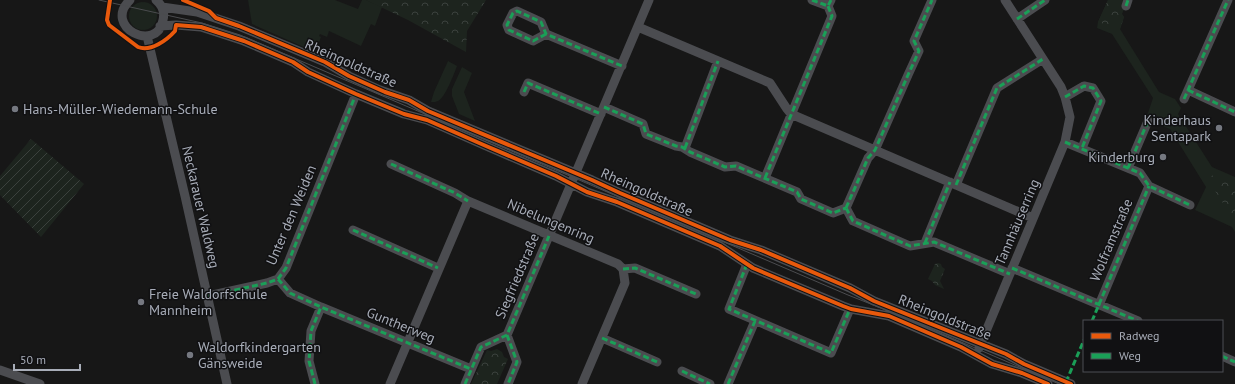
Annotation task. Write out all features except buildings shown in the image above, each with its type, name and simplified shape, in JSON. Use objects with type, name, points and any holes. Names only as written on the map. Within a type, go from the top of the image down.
[{"type":"street","points":[[129,0],[123,13],[123,21],[128,30],[137,35],[147,36],[155,32],[160,26]]},
{"type":"street","points":[[571,184],[649,0]]},
{"type":"street","points":[[765,178],[832,16],[829,3],[812,0]]},
{"type":"street","points":[[524,92],[528,83],[643,124],[646,134],[676,146],[682,146],[690,152],[725,167],[736,166],[765,178],[797,192],[801,199],[833,213],[846,208],[868,158],[875,150],[919,51],[914,40],[932,0]]},
{"type":"street","name":"Tannhäuserring","points":[[976,355],[1065,142],[1070,117],[1061,87],[1005,0]]},
{"type":"street","points":[[1017,19],[1045,0]]},
{"type":"street","points":[[1184,99],[1228,0]]},
{"type":"street","name":"Rheingoldstraße","points":[[159,3],[163,10],[163,19],[160,26],[176,25],[201,27],[230,36],[293,62],[308,72],[356,94],[404,114],[427,120],[556,176],[587,192],[617,202],[720,246],[747,264],[850,309],[889,316],[961,347],[992,364],[1022,373],[1048,384]]},
{"type":"street","name":"Rheingoldstraße","points":[[159,3],[197,12],[239,26],[324,62],[349,76],[385,92],[404,97],[417,103],[428,111],[730,240],[761,250],[850,288],[874,300],[1006,354],[1024,364],[1070,384]]},
{"type":"street","points":[[638,27],[770,83],[791,114],[1033,218]]},
{"type":"street","points":[[546,34],[622,66]]},
{"type":"street","name":"Neckarauer Waldweg","points":[[147,36],[228,384]]},
{"type":"street","points":[[925,243],[988,111],[997,88],[1043,59]]},
{"type":"street","points":[[685,148],[718,61]]},
{"type":"street","points":[[1065,97],[1084,86],[1094,88],[1101,101],[1082,148]]},
{"type":"street","points":[[1188,90],[1235,112]]},
{"type":"street","name":"Unter den Weiden","points":[[208,296],[267,283],[278,279],[286,268],[356,94]]},
{"type":"street","points":[[1128,168],[1148,121]]},
{"type":"street","name":"Wolframstraße","points":[[1065,142],[1140,173],[1148,186],[1190,205]]},
{"type":"street","name":"Nibelungenring","points":[[391,164],[455,192],[468,201],[618,264],[623,269],[635,268],[696,294]]},
{"type":"street","name":"Siegfriedstraße","points":[[465,384],[481,347],[507,335],[571,184]]},
{"type":"street","name":"Wolframstraße","points":[[1099,305],[1148,186]]},
{"type":"street","points":[[390,384],[438,268],[468,201]]},
{"type":"street","name":"Wolframstraße","points":[[846,208],[853,222],[910,246],[934,242],[1136,320]]},
{"type":"street","points":[[353,230],[438,268]]},
{"type":"street","points":[[747,264],[729,309],[755,321],[831,353],[850,309]]},
{"type":"street","points":[[582,384],[625,283],[623,269]]},
{"type":"street","name":"Guntherweg","points":[[278,279],[290,293],[320,307],[471,369]]},
{"type":"street","points":[[315,384],[309,361],[310,331],[320,307]]},
{"type":"street","points":[[728,384],[755,321]]},
{"type":"street","name":"Siegfriedstraße","points":[[507,335],[517,362],[508,384]]},
{"type":"street","points":[[602,338],[657,362]]},
{"type":"street","points":[[1223,356],[1235,362]]},
{"type":"street","points":[[0,370],[40,384]]},
{"type":"street","points":[[682,371],[710,384]]},
{"type":"green space","points":[[248,0],[335,0],[358,9],[362,0],[366,0],[382,7],[375,26],[371,24],[361,46],[329,31],[327,37],[320,34],[319,36],[321,37],[315,52],[252,24]]},
{"type":"green space","points":[[366,0],[486,0],[467,31],[466,52],[408,20]]},
{"type":"green space","points":[[1108,0],[1128,0],[1122,14],[1124,17],[1120,29],[1159,92],[1175,99],[1181,108],[1178,114],[1212,167],[1235,177],[1235,232],[1232,227],[1195,210],[1206,187],[1170,129],[1146,119],[1153,98],[1112,34],[1097,28],[1098,22]]},
{"type":"green space","points":[[1108,0],[1112,0],[1124,17],[1120,29],[1098,22]]},
{"type":"green space","points":[[143,2],[153,6],[157,16],[153,26],[143,30],[133,26],[129,16],[133,6]]},
{"type":"green space","points":[[448,61],[457,66],[454,74],[441,99],[436,102],[431,102],[434,92]]},
{"type":"green space","points":[[462,67],[472,73],[464,92],[475,121],[459,114],[452,96],[452,89]]},
{"type":"green space","points":[[31,139],[84,184],[41,237],[0,195],[0,176]]},
{"type":"green space","points":[[1206,173],[1235,185],[1235,217],[1230,214],[1204,174]]},
{"type":"green space","points":[[938,263],[945,269],[940,281],[944,289],[935,285],[928,279],[935,264]]},
{"type":"green space","points":[[497,349],[502,352],[504,357],[508,359],[497,384],[471,384],[487,350],[491,351]]},
{"type":"tram line","points":[[99,0],[202,23],[240,35],[1059,384]]},
{"type":"marked path","points":[[812,0],[828,6],[831,0]]},
{"type":"marked path","points":[[846,208],[868,158],[875,150],[919,51],[914,41],[932,0]]},
{"type":"marked path","points":[[1017,19],[1045,0]]},
{"type":"marked path","points":[[1126,6],[1128,0]]},
{"type":"marked path","points":[[1184,99],[1228,0]]},
{"type":"marked path","points":[[765,178],[832,16],[828,6]]},
{"type":"marked path","points":[[546,34],[533,41],[509,30],[507,25],[513,13],[517,11],[541,22],[546,34],[622,66]]},
{"type":"marked path","points":[[956,185],[997,88],[1043,59]]},
{"type":"marked path","points":[[685,148],[718,61]]},
{"type":"marked path","points":[[524,92],[528,83],[601,114]]},
{"type":"marked path","points":[[1065,97],[1084,86],[1093,88],[1101,101],[1082,148]]},
{"type":"marked path","points":[[1188,90],[1235,112]]},
{"type":"marked path","points":[[208,296],[267,283],[278,279],[286,268],[356,94]]},
{"type":"marked path","points":[[604,107],[643,124],[646,134],[682,147],[725,167],[736,166],[797,192],[801,199],[833,213],[846,208]]},
{"type":"marked path","points":[[1128,168],[1148,121]]},
{"type":"marked path","points":[[1065,142],[1140,173],[1149,186],[1190,205]]},
{"type":"marked path","points":[[391,164],[455,193],[468,201]]},
{"type":"marked path","points":[[925,243],[950,182]]},
{"type":"marked path","points":[[1092,320],[1149,186]]},
{"type":"marked path","points":[[846,208],[853,221],[910,246],[934,242],[1010,274]]},
{"type":"marked path","points":[[353,230],[438,268]]},
{"type":"marked path","points":[[465,384],[481,347],[507,335],[549,236]]},
{"type":"marked path","points":[[747,264],[729,309],[831,353],[850,309]]},
{"type":"marked path","points":[[623,269],[635,268],[696,294]]},
{"type":"marked path","points":[[1012,268],[1136,320]]},
{"type":"marked path","points":[[278,279],[290,293],[471,369]]},
{"type":"marked path","points":[[315,384],[309,361],[311,331],[321,307]]},
{"type":"marked path","points":[[728,384],[755,321]]},
{"type":"marked path","points":[[507,335],[517,362],[508,384]]},
{"type":"marked path","points":[[602,338],[657,362]]},
{"type":"marked path","points":[[1066,382],[1083,342]]},
{"type":"marked path","points":[[1223,356],[1235,362]]},
{"type":"marked path","points":[[682,371],[710,384]]},
{"type":"cycle path","points":[[110,0],[107,20],[109,25],[138,47],[153,47],[168,38],[175,31],[176,25],[201,27],[244,41],[293,62],[308,72],[356,94],[404,114],[427,120],[556,176],[587,192],[617,202],[720,246],[753,268],[851,309],[889,316],[961,347],[992,364],[1022,373],[1048,384]]},
{"type":"cycle path","points":[[183,0],[209,11],[216,18],[325,62],[349,76],[385,92],[409,100],[428,111],[730,240],[761,250],[850,288],[874,301],[1006,354],[1024,364],[1071,384]]},
{"type":"place","name":"Hans-Müller-Wiedemann-Schule","points":[[15,109]]},
{"type":"place","name":"Kinderhaus Sentapark","points":[[1219,128]]},
{"type":"place","name":"Kinderburg","points":[[1163,157]]},
{"type":"place","name":"Freie Waldorfschule Mannheim","points":[[141,302]]},
{"type":"place","name":"Waldorfkindergarten Gänsweide","points":[[190,355]]}]
